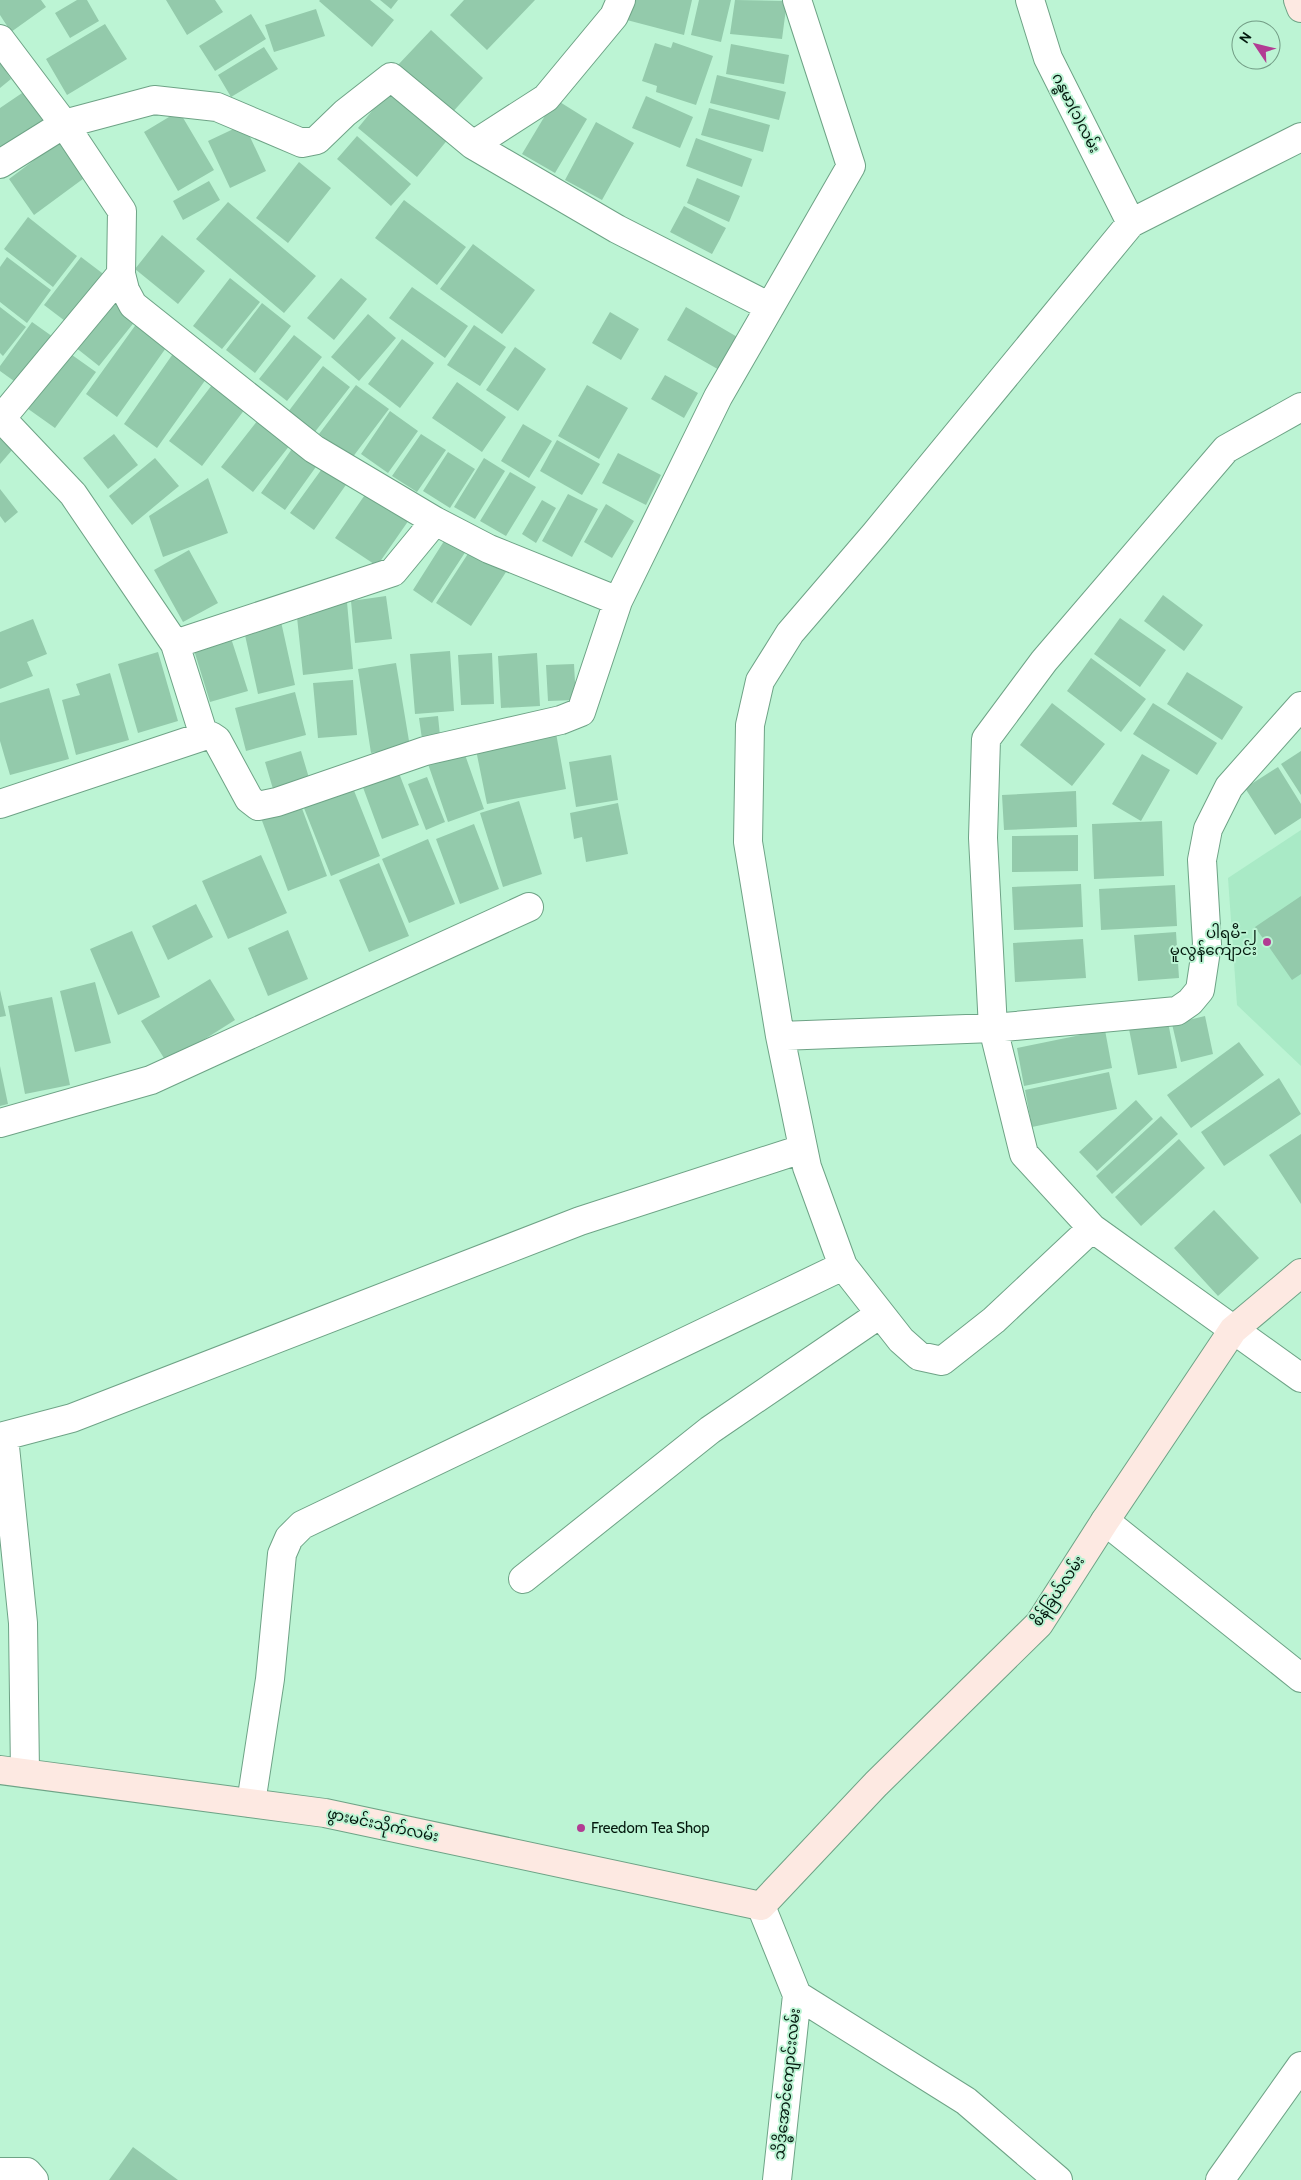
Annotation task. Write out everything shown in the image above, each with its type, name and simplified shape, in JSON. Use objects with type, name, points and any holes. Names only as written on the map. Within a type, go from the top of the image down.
[{"type":"street","points":[[473,145],[546,98],[614,16],[621,0]]},
{"type":"street","points":[[0,804],[204,736],[211,736],[217,740],[249,799],[258,806],[277,802],[425,751],[561,720],[581,712],[618,601],[718,397],[850,166],[797,0]]},
{"type":"street","name":"ဂန္ဓမာ(၁)လမ်း","points":[[1030,0],[1048,58],[1131,222]]},
{"type":"street","points":[[1298,0],[1301,8]]},
{"type":"street","points":[[0,40],[64,124],[122,211],[121,274],[125,290],[133,305],[314,449],[435,521],[489,549],[618,601]]},
{"type":"street","points":[[0,164],[64,124],[154,100],[217,107],[302,144],[317,140],[345,113],[391,77],[473,145],[618,229],[770,307]]},
{"type":"street","points":[[1092,1228],[994,1320],[942,1362],[919,1356],[901,1340],[843,1266],[806,1167],[780,1036],[748,842],[750,725],[760,681],[790,633],[881,526],[1131,222],[1301,137]]},
{"type":"street","points":[[121,274],[1,420],[73,494],[175,644],[204,736]]},
{"type":"street","points":[[1301,407],[1226,449],[1044,661],[986,738],[983,838],[993,1028],[1024,1154],[1092,1228],[1301,1378]]},
{"type":"street","points":[[175,644],[393,572],[435,521]]},
{"type":"street","points":[[780,1036],[993,1028],[1177,1011],[1190,1002],[1200,990],[1207,944],[1202,860],[1208,829],[1228,787],[1301,706]]},
{"type":"street","points":[[0,1122],[152,1080],[529,907]]},
{"type":"street","points":[[13,1771],[23,1623],[2,1437],[72,1418],[580,1221],[802,1149]]},
{"type":"street","points":[[251,1803],[270,1679],[282,1554],[289,1538],[302,1525],[843,1266]]},
{"type":"street","name":"စိန်ခြယ်လမ်း","points":[[761,1906],[876,1784],[1039,1624],[1105,1521],[1233,1330],[1301,1273]]},
{"type":"street","points":[[524,1578],[710,1430],[880,1314]]},
{"type":"street","points":[[1105,1521],[1301,1678]]},
{"type":"street","name":"ဖွားမင်းသိုက်လမ်း","points":[[13,1771],[325,1813],[761,1906]]},
{"type":"street","name":"သိဒ္ဓိအောင်ကျောင်းလမ်း","points":[[761,1906],[798,1995],[777,2180]]},
{"type":"street","points":[[798,1995],[966,2101],[1058,2180]]},
{"type":"street","points":[[1220,2180],[1301,2066]]},
{"type":"street","points":[[0,2172],[27,2172],[34,2180]]},
{"type":"shaded area","name":"ပါရမီ-၂ မူလွန်ကျောင်း","points":[[1301,830],[1301,1066],[1237,1005],[1228,878]]},
{"type":"building","points":[[0,0],[41,0],[46,7],[11,32],[0,15]]},
{"type":"building","points":[[77,0],[87,0],[99,21],[70,38],[55,13]]},
{"type":"building","points":[[166,0],[215,0],[223,12],[187,35]]},
{"type":"building","points":[[320,0],[370,0],[394,20],[372,47]]},
{"type":"building","points":[[380,0],[398,0],[391,9]]},
{"type":"building","points":[[464,0],[535,0],[487,50],[450,15]]},
{"type":"building","points":[[628,0],[692,0],[684,35],[623,19]]},
{"type":"building","points":[[699,0],[731,0],[721,42],[691,35]]},
{"type":"building","points":[[735,0],[787,1],[782,39],[730,34]]},
{"type":"building","points":[[316,9],[325,36],[274,52],[265,25]]},
{"type":"building","points":[[251,14],[266,39],[215,71],[199,46]]},
{"type":"building","points":[[105,24],[127,59],[67,95],[46,59]]},
{"type":"building","points":[[431,30],[483,78],[451,114],[397,66]]},
{"type":"building","points":[[673,42],[713,56],[696,105],[656,92],[657,86],[642,81],[655,43],[671,48]]},
{"type":"building","points":[[731,44],[789,55],[784,84],[726,74]]},
{"type":"building","points":[[264,47],[278,69],[231,97],[218,75]]},
{"type":"building","points":[[0,63],[11,79],[0,88]]},
{"type":"building","points":[[717,75],[786,92],[779,120],[710,103]]},
{"type":"building","points":[[28,89],[51,124],[0,159],[0,108]]},
{"type":"building","points":[[389,90],[449,138],[417,177],[358,128]]},
{"type":"building","points":[[646,96],[693,117],[680,148],[632,128]]},
{"type":"building","points":[[555,99],[587,119],[555,173],[522,154]]},
{"type":"building","points":[[709,108],[770,125],[763,152],[701,135]]},
{"type":"building","points":[[179,111],[214,170],[178,191],[144,132]]},
{"type":"building","points":[[596,122],[634,143],[602,200],[565,180]]},
{"type":"building","points":[[244,124],[266,171],[230,188],[208,141]]},
{"type":"building","points":[[357,136],[411,184],[391,206],[337,159]]},
{"type":"building","points":[[65,137],[91,173],[34,215],[9,179]]},
{"type":"building","points":[[696,138],[752,159],[742,187],[686,166]]},
{"type":"building","points":[[299,162],[331,188],[288,243],[256,218]]},
{"type":"building","points":[[697,178],[740,196],[729,222],[687,203]]},
{"type":"building","points":[[209,181],[220,200],[183,220],[173,201]]},
{"type":"building","points":[[404,200],[466,247],[437,285],[375,238]]},
{"type":"building","points":[[228,202],[316,276],[284,313],[196,239]]},
{"type":"building","points":[[684,206],[726,228],[712,254],[670,232]]},
{"type":"building","points":[[28,217],[77,256],[53,287],[4,249]]},
{"type":"building","points":[[162,235],[205,271],[178,304],[135,269]]},
{"type":"building","points":[[473,244],[535,290],[502,334],[440,289]]},
{"type":"building","points":[[7,257],[51,290],[27,323],[0,302],[0,267]]},
{"type":"building","points":[[81,257],[106,276],[69,324],[44,305]]},
{"type":"building","points":[[230,278],[260,302],[222,349],[193,326]]},
{"type":"building","points":[[341,278],[367,299],[334,340],[307,318]]},
{"type":"building","points":[[412,287],[468,326],[445,358],[389,318]]},
{"type":"building","points":[[107,297],[136,320],[99,366],[70,343]]},
{"type":"building","points":[[262,303],[291,326],[255,373],[226,350]]},
{"type":"building","points":[[0,307],[26,327],[3,356],[0,353]]},
{"type":"building","points":[[686,307],[739,338],[721,371],[667,340]]},
{"type":"building","points":[[610,312],[639,329],[621,360],[592,343]]},
{"type":"building","points":[[368,314],[396,338],[359,381],[331,357]]},
{"type":"building","points":[[32,322],[56,339],[21,386],[0,371],[0,366]]},
{"type":"building","points":[[137,323],[168,345],[117,417],[86,394]]},
{"type":"building","points":[[474,325],[506,347],[480,386],[447,365]]},
{"type":"building","points":[[294,335],[322,357],[287,401],[259,379]]},
{"type":"building","points":[[402,339],[434,363],[400,408],[368,384]]},
{"type":"building","points":[[515,347],[546,369],[518,411],[486,390]]},
{"type":"building","points":[[177,348],[211,372],[157,448],[124,424]]},
{"type":"building","points":[[65,350],[96,372],[55,428],[24,406]]},
{"type":"building","points":[[323,366],[350,387],[314,433],[288,412]]},
{"type":"building","points":[[665,375],[698,393],[684,418],[651,399]]},
{"type":"building","points":[[215,381],[248,405],[202,466],[169,441]]},
{"type":"building","points":[[457,382],[506,417],[482,452],[432,418]]},
{"type":"building","points":[[356,385],[389,409],[352,458],[319,434]]},
{"type":"building","points":[[587,385],[628,408],[599,459],[558,436]]},
{"type":"building","points":[[390,411],[418,431],[388,473],[361,454]]},
{"type":"building","points":[[258,420],[290,445],[253,492],[221,467]]},
{"type":"building","points":[[523,424],[552,441],[529,478],[501,461]]},
{"type":"building","points":[[114,434],[138,465],[108,489],[83,458]]},
{"type":"building","points":[[421,434],[446,450],[417,492],[392,476]]},
{"type":"building","points":[[0,437],[13,449],[0,464]]},
{"type":"building","points":[[557,440],[600,464],[582,495],[540,471]]},
{"type":"building","points":[[294,446],[318,464],[285,510],[261,493]]},
{"type":"building","points":[[448,452],[475,469],[450,508],[423,491]]},
{"type":"building","points":[[618,453],[661,475],[646,505],[602,483]]},
{"type":"building","points":[[155,458],[179,486],[132,525],[109,496]]},
{"type":"building","points":[[484,458],[505,471],[475,519],[454,507]]},
{"type":"building","points":[[324,466],[348,482],[314,530],[290,513]]},
{"type":"building","points":[[510,472],[536,487],[506,536],[480,521]]},
{"type":"building","points":[[208,478],[228,533],[163,557],[149,516]]},
{"type":"building","points":[[0,489],[18,512],[5,523],[0,516]]},
{"type":"building","points":[[369,489],[411,517],[377,566],[335,538]]},
{"type":"building","points":[[568,494],[598,509],[572,557],[542,541]]},
{"type":"building","points":[[542,500],[556,508],[536,543],[522,534]]},
{"type":"building","points":[[606,504],[634,521],[612,558],[584,542]]},
{"type":"building","points":[[446,538],[466,551],[432,603],[413,590]]},
{"type":"building","points":[[471,549],[506,572],[471,626],[436,603]]},
{"type":"building","points":[[189,550],[218,603],[183,622],[154,570]]},
{"type":"building","points":[[1163,595],[1203,625],[1184,651],[1144,621]]},
{"type":"building","points":[[386,596],[392,639],[355,643],[351,601]]},
{"type":"building","points":[[347,602],[353,669],[303,675],[297,617],[309,616],[308,607]]},
{"type":"building","points":[[280,617],[295,685],[258,694],[243,626]]},
{"type":"building","points":[[1120,618],[1166,650],[1140,687],[1094,654]]},
{"type":"building","points":[[33,619],[47,654],[27,662],[33,676],[0,689],[0,632]]},
{"type":"building","points":[[230,635],[248,691],[210,702],[193,647]]},
{"type":"building","points":[[450,651],[454,711],[415,714],[410,654]]},
{"type":"building","points":[[158,652],[178,721],[138,733],[118,664]]},
{"type":"building","points":[[492,653],[494,704],[461,705],[458,655]]},
{"type":"building","points":[[537,653],[540,706],[501,708],[498,656]]},
{"type":"building","points":[[1091,658],[1146,699],[1121,732],[1067,691]]},
{"type":"building","points":[[396,663],[410,747],[371,753],[358,669]]},
{"type":"building","points":[[574,664],[576,700],[548,701],[546,665]]},
{"type":"building","points":[[1187,672],[1243,707],[1222,740],[1167,704]]},
{"type":"building","points":[[110,673],[129,740],[76,755],[62,700],[80,695],[76,684]]},
{"type":"building","points":[[353,680],[357,735],[318,738],[313,683]]},
{"type":"building","points":[[49,688],[69,759],[10,775],[0,741],[0,703]]},
{"type":"building","points":[[295,692],[306,735],[246,751],[235,708]]},
{"type":"building","points":[[1052,703],[1105,744],[1072,786],[1020,745]]},
{"type":"building","points":[[1153,703],[1217,743],[1197,775],[1133,734]]},
{"type":"building","points":[[438,716],[440,736],[422,739],[419,718]]},
{"type":"building","points":[[556,733],[566,789],[487,804],[476,750]]},
{"type":"building","points":[[463,749],[484,809],[448,822],[427,761]]},
{"type":"building","points":[[301,751],[309,778],[273,789],[265,762]]},
{"type":"building","points":[[1301,751],[1301,795],[1281,764]]},
{"type":"building","points":[[1142,754],[1170,770],[1141,821],[1112,804]]},
{"type":"building","points":[[611,755],[618,800],[576,807],[569,762]]},
{"type":"building","points":[[1278,767],[1301,804],[1301,818],[1275,835],[1245,788]]},
{"type":"building","points":[[397,768],[419,825],[382,839],[361,782]]},
{"type":"building","points":[[427,777],[445,822],[426,830],[408,784]]},
{"type":"building","points":[[351,783],[380,856],[331,876],[302,803]]},
{"type":"building","points":[[1076,791],[1077,827],[1004,830],[1002,795]]},
{"type":"building","points":[[519,801],[542,874],[503,887],[480,813]]},
{"type":"building","points":[[300,803],[327,876],[288,891],[261,818]]},
{"type":"building","points":[[618,803],[628,854],[586,862],[582,837],[574,839],[570,813]]},
{"type":"building","points":[[1162,821],[1164,876],[1094,879],[1092,824]]},
{"type":"building","points":[[474,824],[499,889],[460,904],[436,839]]},
{"type":"building","points":[[1078,835],[1078,871],[1012,872],[1012,836]]},
{"type":"building","points":[[428,839],[455,904],[409,923],[382,859]]},
{"type":"building","points":[[261,855],[287,913],[228,939],[202,881]]},
{"type":"building","points":[[379,863],[409,936],[369,952],[339,880]]},
{"type":"building","points":[[1081,884],[1083,927],[1014,930],[1012,887]]},
{"type":"building","points":[[1175,885],[1177,926],[1101,930],[1099,889]]},
{"type":"building","points":[[1301,896],[1301,974],[1292,980],[1255,927]]},
{"type":"building","points":[[196,904],[213,937],[168,960],[152,926]]},
{"type":"building","points":[[288,930],[308,979],[268,996],[248,948]]},
{"type":"building","points":[[132,931],[160,997],[118,1015],[90,949]]},
{"type":"building","points":[[1176,932],[1179,978],[1138,981],[1134,935]]},
{"type":"building","points":[[1083,939],[1086,978],[1015,982],[1013,943]]},
{"type":"building","points":[[210,979],[235,1020],[167,1063],[141,1021]]},
{"type":"building","points":[[95,982],[111,1043],[75,1052],[60,991]]},
{"type":"building","points":[[0,990],[6,1016],[0,1017]]},
{"type":"building","points":[[52,997],[70,1085],[25,1094],[8,1006]]},
{"type":"building","points":[[1205,1016],[1213,1054],[1181,1062],[1172,1024]]},
{"type":"building","points":[[1168,1022],[1177,1068],[1138,1075],[1129,1029]]},
{"type":"building","points":[[1105,1030],[1112,1068],[1024,1086],[1017,1048]]},
{"type":"building","points":[[1239,1042],[1264,1075],[1191,1128],[1167,1095]]},
{"type":"building","points":[[0,1066],[8,1104],[0,1106]]},
{"type":"building","points":[[1109,1072],[1117,1109],[1032,1127],[1025,1090]]},
{"type":"building","points":[[1279,1078],[1301,1114],[1224,1166],[1201,1132]]},
{"type":"building","points":[[1136,1100],[1153,1119],[1097,1171],[1079,1152]]},
{"type":"building","points":[[1161,1116],[1178,1134],[1112,1194],[1096,1176]]},
{"type":"building","points":[[1301,1134],[1301,1204],[1269,1155]]},
{"type":"building","points":[[1179,1139],[1205,1168],[1141,1226],[1115,1197]]},
{"type":"building","points":[[1214,1210],[1259,1258],[1218,1296],[1174,1248]]},
{"type":"building","points":[[133,2147],[178,2180],[109,2180]]},
{"type":"place","name":"ပါရမီ-၂ မူလွန်ကျောင်း","points":[[1267,942]]},
{"type":"place","name":"Freedom Tea Shop","points":[[581,1828]]}]
